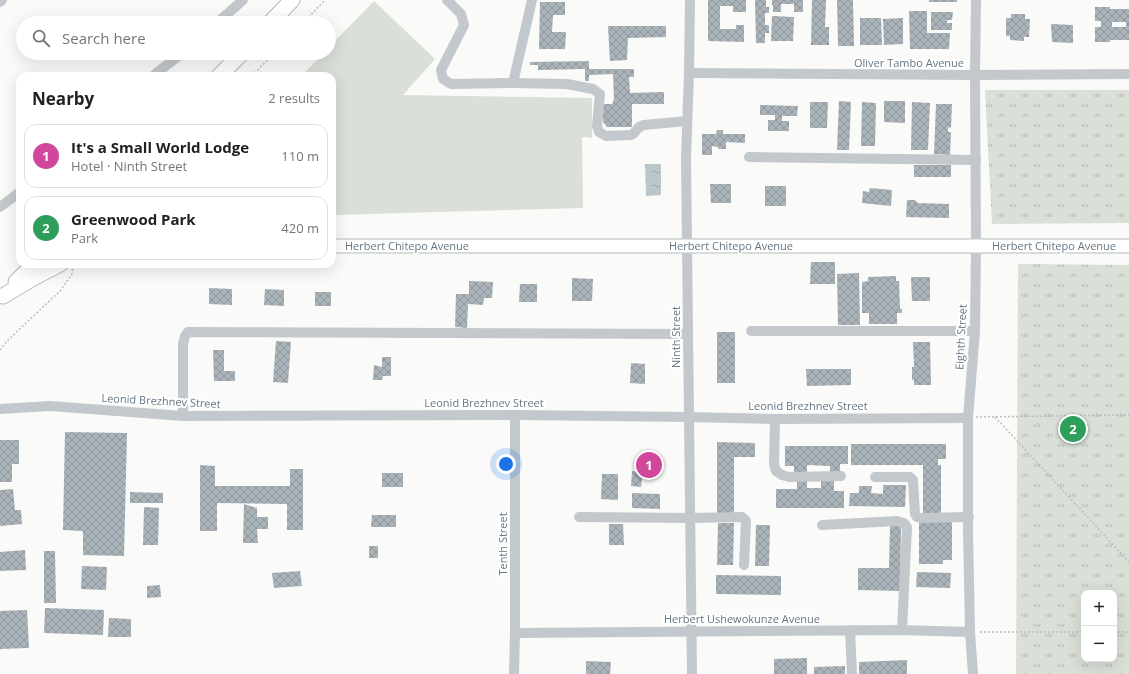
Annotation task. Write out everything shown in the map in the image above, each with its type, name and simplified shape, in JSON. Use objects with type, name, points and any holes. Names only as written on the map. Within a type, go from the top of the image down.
[{"type":"highway","points":[[277,16],[292,0]]},
{"type":"highway","points":[[223,72],[235,60]]},
{"type":"highway","points":[[1,297],[30,268]]},
{"type":"highway","points":[[1,297],[52,268]]},
{"type":"main road","name":"Herbert Chitepo Avenue","points":[[336,246],[1129,246]]},
{"type":"street","points":[[225,16],[244,0]]},
{"type":"street","points":[[447,0],[461,14],[464,25],[441,70],[443,79],[451,84],[567,84],[593,89],[600,94],[597,126],[599,132],[606,136],[631,135],[639,127],[644,125],[687,121]]},
{"type":"street","points":[[514,83],[532,0]]},
{"type":"street","name":"Ninth Street","points":[[690,0],[686,158],[692,674]]},
{"type":"street","name":"Eighth Street","points":[[973,674],[970,632],[968,418],[975,331],[976,0]]},
{"type":"street","points":[[158,72],[173,60]]},
{"type":"street","name":"Oliver Tambo Avenue","points":[[689,73],[975,75],[1129,74]]},
{"type":"street","points":[[749,157],[976,160]]},
{"type":"street","points":[[0,207],[16,195]]},
{"type":"street","points":[[751,331],[975,331]]},
{"type":"street","points":[[183,416],[183,344],[185,336],[188,332],[687,334]]},
{"type":"street","name":"Leonid Brezhnev Street","points":[[0,409],[50,406],[183,416],[515,415],[775,419],[968,418]]},
{"type":"street","name":"Tenth Street","points":[[514,674],[515,415]]},
{"type":"street","points":[[775,419],[774,464],[776,471],[782,475],[789,476],[841,476]]},
{"type":"street","points":[[875,477],[910,477],[913,480],[915,514],[917,517],[968,517]]},
{"type":"street","points":[[579,517],[742,517],[746,521],[744,565]]},
{"type":"street","points":[[822,525],[897,521],[904,523],[907,528],[902,630]]},
{"type":"street","points":[[850,630],[852,674]]},
{"type":"street","name":"Herbert Ushewokunze Avenue","points":[[515,633],[850,630],[970,632]]},
{"type":"path","points":[[310,16],[325,0]]},
{"type":"path","points":[[256,72],[267,60]]},
{"type":"path","points":[[0,350],[7,341],[61,290],[72,274],[73,268]]},
{"type":"path","points":[[968,418],[1129,415]]},
{"type":"path","points":[[995,417],[1129,562]]},
{"type":"path","points":[[970,632],[1081,632]]},
{"type":"path","points":[[1117,632],[1129,632]]},
{"type":"green space","points":[[374,1],[435,59],[403,95],[592,98],[592,138],[582,137],[583,208],[336,215],[336,72],[305,72],[317,60],[336,60],[336,40]]},
{"type":"green space","points":[[985,90],[1129,90],[1129,223],[992,224]]},
{"type":"green space","points":[[1018,264],[1129,265],[1129,674],[1016,674]]},
{"type":"water","points":[[645,164],[661,164],[661,195],[646,196]]},
{"type":"building","points":[[708,0],[746,0],[746,12],[733,12],[733,6],[720,6],[720,29],[736,29],[736,25],[744,25],[744,42],[708,41]]},
{"type":"building","points":[[755,0],[766,0],[766,7],[769,7],[769,13],[765,13],[765,25],[769,25],[769,33],[765,33],[765,43],[756,43]]},
{"type":"building","points":[[772,0],[803,0],[803,12],[794,12],[794,4],[781,4],[781,12],[773,12]]},
{"type":"building","points":[[812,0],[826,0],[825,27],[829,27],[829,45],[811,45]]},
{"type":"building","points":[[837,0],[853,0],[854,46],[838,46]]},
{"type":"building","points":[[929,0],[957,0],[957,2],[929,2]]},
{"type":"building","points":[[540,2],[565,2],[565,15],[553,15],[552,32],[566,32],[565,49],[539,49]]},
{"type":"building","points":[[1095,7],[1129,9],[1129,40],[1095,42],[1095,27],[1101,27],[1101,21],[1095,21]],"holes":[[[1112,22],[1126,22],[1126,27],[1112,27]]]},
{"type":"building","points":[[909,11],[927,11],[927,33],[950,33],[949,49],[910,49]]},
{"type":"building","points":[[931,12],[953,12],[952,20],[947,20],[947,23],[952,23],[952,30],[931,30]]},
{"type":"building","points":[[1011,14],[1025,14],[1025,19],[1030,19],[1029,37],[1024,37],[1024,41],[1010,40],[1010,36],[1006,36],[1006,18],[1011,18]]},
{"type":"building","points":[[772,16],[794,17],[793,41],[771,41]]},
{"type":"building","points":[[860,18],[881,18],[882,45],[860,45]]},
{"type":"building","points":[[903,18],[903,44],[884,45],[883,19]]},
{"type":"building","points":[[1051,24],[1073,25],[1073,43],[1052,42]]},
{"type":"building","points":[[608,26],[666,26],[666,37],[628,38],[627,60],[610,61]]},
{"type":"building","points":[[589,61],[589,69],[634,69],[634,77],[629,77],[630,93],[664,92],[664,104],[632,104],[632,127],[607,127],[603,122],[603,104],[612,104],[614,99],[613,74],[589,75],[589,81],[585,81],[585,69],[538,70],[538,65],[530,65],[530,62]]},
{"type":"building","points":[[839,101],[851,102],[849,150],[837,150]]},
{"type":"building","points":[[884,101],[905,101],[905,123],[884,122]]},
{"type":"building","points":[[810,102],[828,102],[827,128],[810,128]]},
{"type":"building","points":[[862,102],[876,103],[875,146],[861,146]]},
{"type":"building","points":[[912,102],[930,103],[928,150],[911,150]]},
{"type":"building","points":[[936,104],[952,104],[951,128],[948,127],[948,132],[951,132],[950,155],[934,154]]},
{"type":"building","points":[[760,105],[798,106],[797,116],[782,116],[782,121],[789,121],[789,131],[768,131],[768,120],[775,120],[775,115],[760,115]]},
{"type":"building","points":[[717,130],[723,130],[723,134],[745,134],[745,143],[726,142],[726,149],[718,149],[718,147],[712,146],[712,155],[702,155],[702,134],[716,134]]},
{"type":"building","points":[[914,165],[951,165],[951,177],[914,177]]},
{"type":"building","points":[[710,184],[731,184],[731,203],[711,203]]},
{"type":"building","points":[[765,186],[786,186],[786,206],[765,206]]},
{"type":"building","points":[[870,188],[892,190],[891,206],[862,203],[863,191],[869,192]]},
{"type":"building","points":[[907,200],[915,200],[918,203],[949,204],[949,218],[906,217]]},
{"type":"building","points":[[811,262],[835,262],[835,284],[810,284]]},
{"type":"building","points":[[859,273],[860,325],[838,325],[837,274]]},
{"type":"building","points":[[896,276],[896,281],[899,281],[900,309],[902,309],[902,313],[897,313],[897,324],[869,324],[869,313],[862,313],[862,282],[868,281],[868,277]]},
{"type":"building","points":[[911,277],[930,277],[930,301],[912,301]]},
{"type":"building","points":[[572,278],[593,279],[592,301],[572,301]]},
{"type":"building","points":[[469,281],[493,282],[492,298],[484,298],[483,305],[468,304],[467,328],[455,327],[456,294],[469,294]]},
{"type":"building","points":[[520,284],[537,284],[537,302],[519,302]]},
{"type":"building","points":[[209,288],[232,289],[232,305],[209,304]]},
{"type":"building","points":[[265,289],[284,290],[284,306],[264,305]]},
{"type":"building","points":[[315,292],[331,292],[331,306],[315,306]]},
{"type":"building","points":[[717,332],[735,332],[735,383],[717,383]]},
{"type":"building","points":[[276,341],[291,342],[288,383],[273,382]]},
{"type":"building","points":[[913,342],[930,342],[931,385],[914,385],[914,380],[912,380],[912,367],[914,367]]},
{"type":"building","points":[[213,350],[224,350],[224,371],[235,371],[235,381],[214,381]]},
{"type":"building","points":[[382,357],[391,357],[391,376],[383,376],[382,380],[373,380],[374,365],[382,367]]},
{"type":"building","points":[[631,363],[645,364],[645,384],[630,383]]},
{"type":"building","points":[[806,369],[851,369],[851,385],[807,386]]},
{"type":"building","points":[[65,432],[127,433],[124,556],[83,555],[83,531],[63,530]]},
{"type":"building","points":[[0,440],[19,440],[19,464],[12,464],[12,482],[0,482]]},
{"type":"building","points":[[717,442],[755,443],[755,457],[734,457],[734,514],[717,514]]},
{"type":"building","points":[[851,444],[946,444],[946,459],[938,459],[938,465],[941,465],[941,516],[923,516],[923,465],[851,465]]},
{"type":"building","points":[[785,446],[848,446],[848,464],[840,464],[840,474],[830,474],[830,466],[807,465],[807,475],[794,474],[794,466],[785,466]]},
{"type":"building","points":[[639,454],[658,457],[657,460],[663,461],[662,472],[656,471],[655,476],[647,475],[640,469],[634,468],[635,461],[638,462]]},
{"type":"building","points":[[200,465],[215,466],[215,486],[290,486],[290,469],[303,469],[303,530],[287,530],[287,504],[217,503],[217,531],[200,531]]},
{"type":"building","points":[[632,471],[643,472],[641,487],[631,486]]},
{"type":"building","points":[[382,473],[403,473],[403,487],[382,487]]},
{"type":"building","points":[[602,474],[618,474],[618,500],[601,499]]},
{"type":"building","points":[[797,479],[807,479],[807,488],[821,488],[821,479],[834,479],[834,491],[844,491],[844,508],[776,508],[776,489],[797,489]]},
{"type":"building","points":[[883,485],[906,485],[905,507],[849,506],[850,493],[859,493],[859,486],[872,486],[871,493],[883,494]]},
{"type":"building","points":[[13,489],[15,510],[21,510],[22,524],[0,526],[0,490]]},
{"type":"building","points":[[130,492],[163,493],[163,503],[130,503]]},
{"type":"building","points":[[632,493],[660,494],[660,509],[632,508]]},
{"type":"building","points":[[244,504],[257,508],[257,517],[268,517],[268,529],[257,529],[258,543],[243,543]]},
{"type":"building","points":[[144,507],[159,508],[158,545],[143,545]]},
{"type":"building","points":[[372,515],[396,515],[396,527],[371,527]]},
{"type":"building","points":[[919,521],[952,521],[952,560],[943,560],[943,564],[919,564]]},
{"type":"building","points":[[718,523],[734,523],[733,565],[717,565]]},
{"type":"building","points":[[609,524],[623,524],[624,545],[609,545]]},
{"type":"building","points":[[756,525],[770,525],[769,566],[755,566]]},
{"type":"building","points":[[890,526],[901,526],[900,591],[858,590],[858,568],[889,568]]},
{"type":"building","points":[[369,546],[378,546],[378,558],[369,558]]},
{"type":"building","points":[[25,550],[26,570],[0,571],[0,552]]},
{"type":"building","points":[[44,551],[55,551],[56,603],[44,603]]},
{"type":"building","points":[[82,566],[107,567],[106,590],[81,589]]},
{"type":"building","points":[[300,571],[302,586],[274,588],[272,573]]},
{"type":"building","points":[[917,572],[951,573],[950,588],[916,587]]},
{"type":"building","points":[[716,575],[781,576],[781,595],[716,594]]},
{"type":"building","points":[[160,585],[161,597],[147,598],[147,586]]},
{"type":"building","points":[[45,608],[104,610],[103,635],[44,633]]},
{"type":"building","points":[[27,610],[29,648],[0,649],[0,611]]},
{"type":"building","points":[[109,618],[131,619],[131,637],[108,637]]},
{"type":"building","points":[[807,658],[807,674],[774,674],[774,659]]},
{"type":"building","points":[[907,660],[907,674],[859,674],[859,662]]},
{"type":"building","points":[[586,661],[611,662],[610,674],[586,674]]},
{"type":"building","points":[[845,666],[845,674],[814,674],[814,667]]},
{"type":"place","name":"Greenwood Park","points":[[1073,429]]},
{"type":"place","name":"It's a Small World Lodge","points":[[649,465]]}]
